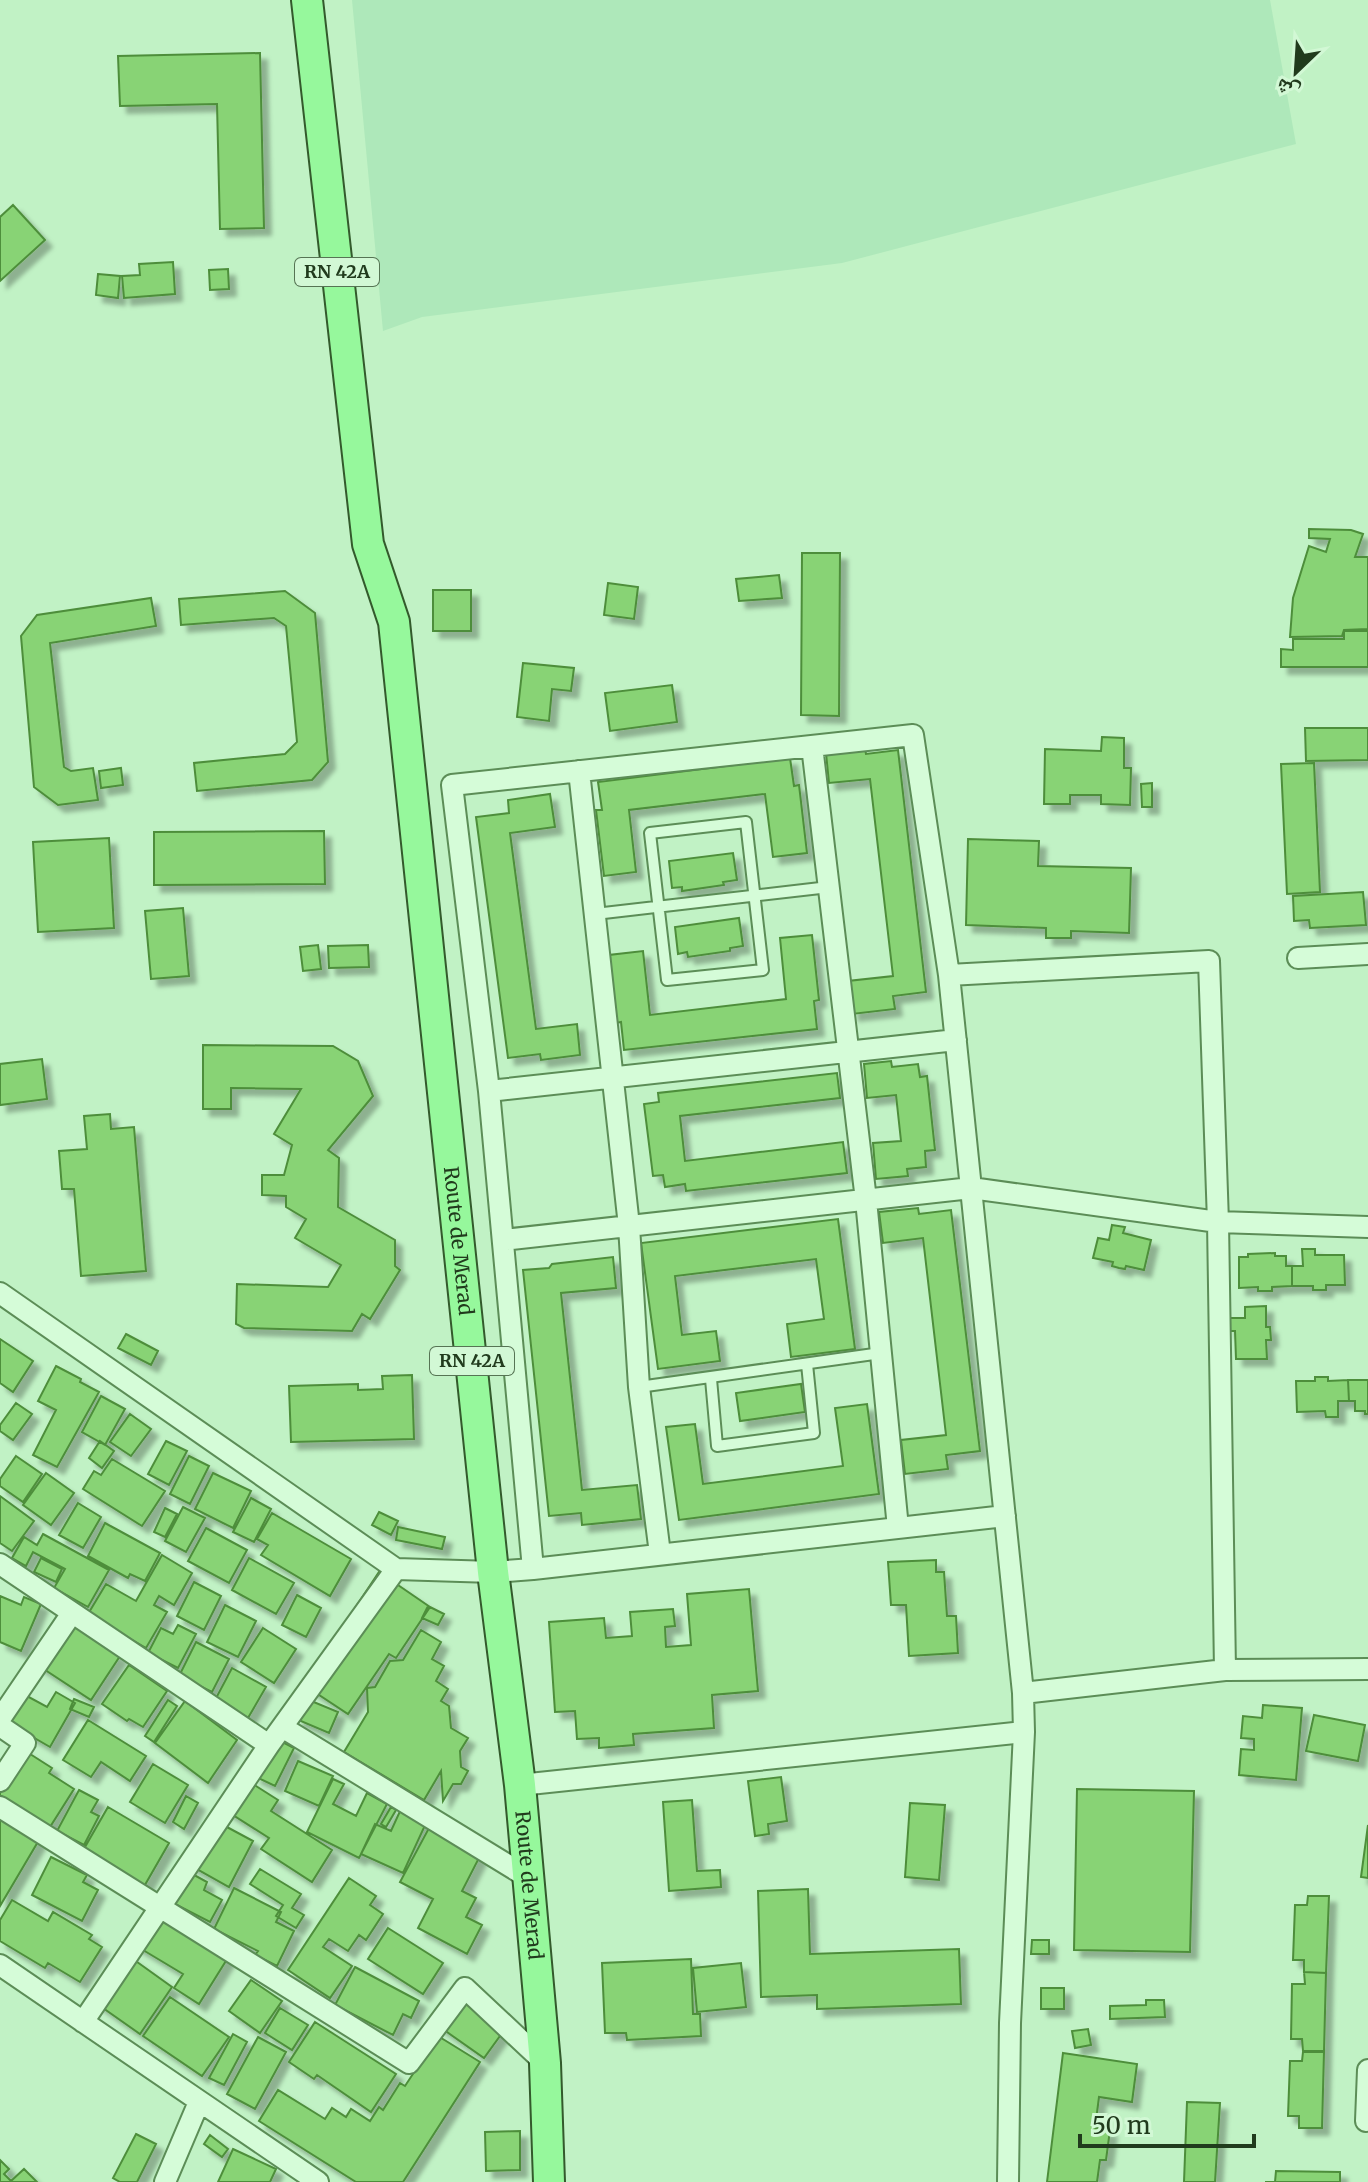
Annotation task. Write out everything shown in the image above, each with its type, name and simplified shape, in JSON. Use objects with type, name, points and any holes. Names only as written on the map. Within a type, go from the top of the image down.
[{"type":"main road","name":"Route de Merad","points":[[307,0],[368,544],[394,622],[493,1572],[520,1785],[545,2063],[549,2181]]},
{"type":"street","points":[[533,1569],[489,1091],[452,785],[913,735],[949,975],[1023,1693],[1024,1732],[1010,2023],[1008,2182]]},
{"type":"street","points":[[812,746],[866,1200],[898,1528]]},
{"type":"street","points":[[579,771],[629,1226],[639,1387],[660,1554]]},
{"type":"street","points":[[1298,958],[1368,954]]},
{"type":"street","points":[[949,975],[1209,961],[1218,1222],[1225,1670]]},
{"type":"street","points":[[489,1091],[956,1040]]},
{"type":"street","points":[[503,1240],[971,1188],[1218,1222],[1368,1227]]},
{"type":"street","points":[[0,1293],[396,1569],[493,1572],[533,1569],[1005,1516]]},
{"type":"street","points":[[0,1564],[269,1745]]},
{"type":"street","points":[[83,2022],[269,1745],[396,1569]]},
{"type":"street","points":[[0,1719],[72,1613]]},
{"type":"street","points":[[1023,1693],[1225,1670],[1368,1669]]},
{"type":"street","points":[[0,1726],[25,1743],[0,1781]]},
{"type":"street","points":[[282,1727],[529,1878]]},
{"type":"street","points":[[520,1785],[1024,1732]]},
{"type":"street","points":[[0,1807],[409,2063],[465,1988],[545,2063]]},
{"type":"street","points":[[0,1965],[318,2182]]},
{"type":"street","points":[[1366,2121],[1368,2070]]},
{"type":"street","points":[[165,2182],[199,2102]]},
{"type":"lane","points":[[746,822],[763,970],[667,980],[659,907],[650,833],[746,822]]},
{"type":"lane","points":[[595,914],[829,887]]},
{"type":"lane","points":[[639,1387],[881,1353]]},
{"type":"lane","points":[[711,1379],[717,1446],[814,1433],[807,1364]]},
{"type":"green space","points":[[352,0],[1270,0],[1296,144],[842,263],[422,317],[383,331]]},
{"type":"building","points":[[260,53],[264,228],[220,229],[217,104],[120,106],[118,56]]},
{"type":"building","points":[[13,205],[45,240],[0,281],[0,217]]},
{"type":"building","points":[[173,262],[175,294],[124,298],[122,276],[140,275],[139,264]]},
{"type":"building","points":[[228,269],[229,289],[210,290],[209,270]]},
{"type":"building","points":[[98,274],[120,276],[118,298],[96,295]]},
{"type":"building","points":[[1309,529],[1351,530],[1363,534],[1355,557],[1368,557],[1368,629],[1344,630],[1342,636],[1290,637],[1293,598],[1309,546],[1326,552],[1330,539],[1309,538]]},
{"type":"building","points":[[802,553],[840,553],[839,716],[801,715]]},
{"type":"building","points":[[779,575],[782,598],[739,601],[736,579]]},
{"type":"building","points":[[608,583],[638,587],[634,619],[604,615]]},
{"type":"building","points":[[433,590],[471,590],[471,631],[433,631]]},
{"type":"building","points":[[285,591],[315,613],[328,762],[312,780],[197,791],[194,763],[285,754],[297,742],[286,626],[274,618],[181,625],[179,599]]},
{"type":"building","points":[[151,598],[156,626],[50,643],[64,767],[71,771],[93,768],[98,800],[58,805],[34,787],[21,636],[37,615]]},
{"type":"building","points":[[1344,631],[1368,631],[1368,667],[1281,667],[1281,649],[1293,650],[1293,639],[1344,639]]},
{"type":"building","points":[[523,663],[574,668],[571,691],[552,689],[549,721],[517,717]]},
{"type":"building","points":[[672,685],[677,722],[610,731],[605,693]]},
{"type":"building","points":[[1305,728],[1368,728],[1368,760],[1306,761]]},
{"type":"building","points":[[1102,737],[1124,738],[1124,768],[1131,768],[1130,805],[1101,804],[1101,795],[1070,795],[1070,804],[1044,804],[1045,749],[1101,751]]},
{"type":"building","points":[[865,749],[866,754],[898,750],[926,992],[893,996],[895,1009],[852,1014],[848,981],[893,976],[870,779],[829,783],[826,753]]},
{"type":"building","points":[[790,758],[794,786],[799,785],[807,853],[773,857],[765,794],[629,810],[636,872],[604,876],[596,810],[602,810],[598,782]]},
{"type":"building","points":[[1314,763],[1320,892],[1287,894],[1281,764]]},
{"type":"building","points":[[121,768],[123,785],[101,788],[99,771]]},
{"type":"building","points":[[1152,783],[1152,807],[1142,807],[1141,784]]},
{"type":"building","points":[[550,794],[555,827],[510,833],[536,1029],[577,1024],[580,1055],[541,1060],[540,1054],[508,1058],[476,817],[509,813],[508,800]]},
{"type":"building","points":[[324,831],[325,884],[154,885],[154,832]]},
{"type":"building","points":[[109,838],[114,928],[38,932],[33,842]]},
{"type":"building","points":[[968,839],[1039,841],[1038,866],[1131,868],[1129,933],[1071,931],[1071,938],[1046,938],[1046,928],[966,925]]},
{"type":"building","points":[[733,853],[737,880],[682,891],[682,887],[672,888],[669,861]]},
{"type":"building","points":[[1363,892],[1366,925],[1310,928],[1309,920],[1294,921],[1293,896]]},
{"type":"building","points":[[183,908],[189,976],[151,979],[145,911]]},
{"type":"building","points":[[739,918],[743,946],[688,957],[687,952],[678,954],[675,927]]},
{"type":"building","points":[[812,935],[819,1000],[814,1001],[817,1029],[624,1050],[621,1022],[616,1023],[609,955],[643,951],[650,1015],[786,999],[780,938]]},
{"type":"building","points":[[318,945],[321,969],[303,971],[300,947]]},
{"type":"building","points":[[368,945],[369,967],[329,968],[328,946]]},
{"type":"building","points":[[203,1045],[333,1046],[358,1061],[373,1096],[328,1150],[339,1158],[338,1207],[395,1240],[395,1266],[400,1270],[370,1319],[362,1314],[352,1331],[244,1328],[236,1324],[237,1284],[328,1287],[341,1265],[295,1238],[306,1219],[286,1207],[286,1196],[262,1195],[262,1175],[284,1175],[292,1145],[274,1134],[301,1089],[231,1088],[231,1109],[203,1109]]},
{"type":"building","points":[[42,1059],[47,1099],[0,1105],[0,1064]]},
{"type":"building","points":[[891,1061],[892,1067],[918,1064],[920,1077],[927,1076],[935,1150],[925,1151],[926,1167],[907,1169],[908,1176],[876,1179],[873,1143],[901,1141],[896,1095],[867,1098],[864,1064]]},
{"type":"building","points":[[837,1073],[840,1098],[680,1116],[685,1161],[843,1142],[847,1173],[686,1191],[685,1184],[665,1187],[663,1175],[653,1176],[644,1104],[659,1102],[658,1093]]},
{"type":"building","points":[[110,1114],[111,1129],[134,1127],[146,1271],[81,1276],[74,1189],[62,1189],[59,1151],[87,1149],[84,1116]]},
{"type":"building","points":[[918,1208],[919,1214],[951,1210],[980,1451],[946,1455],[948,1469],[905,1474],[901,1440],[946,1435],[923,1238],[883,1243],[879,1212]]},
{"type":"building","points":[[838,1219],[855,1349],[791,1357],[787,1324],[824,1319],[816,1259],[675,1276],[682,1335],[716,1331],[720,1361],[658,1369],[641,1243]]},
{"type":"building","points":[[1112,1225],[1125,1227],[1123,1233],[1151,1240],[1144,1270],[1126,1266],[1125,1269],[1119,1268],[1112,1266],[1113,1262],[1093,1258],[1098,1238],[1109,1240]]},
{"type":"building","points":[[1302,1249],[1315,1249],[1315,1255],[1344,1255],[1345,1285],[1326,1285],[1326,1290],[1313,1290],[1313,1286],[1292,1286],[1292,1266],[1303,1266]]},
{"type":"building","points":[[1275,1253],[1275,1256],[1286,1256],[1286,1266],[1292,1266],[1292,1286],[1272,1287],[1272,1291],[1258,1291],[1258,1287],[1239,1288],[1239,1257]]},
{"type":"building","points":[[613,1257],[616,1288],[561,1293],[582,1490],[637,1485],[641,1519],[582,1525],[581,1513],[549,1516],[523,1270]]},
{"type":"building","points":[[1266,1306],[1266,1327],[1270,1327],[1271,1340],[1266,1340],[1267,1359],[1236,1359],[1235,1331],[1229,1331],[1229,1318],[1245,1318],[1245,1307]]},
{"type":"building","points":[[126,1334],[158,1351],[151,1365],[118,1348]]},
{"type":"building","points":[[0,1339],[33,1361],[13,1392],[0,1383]]},
{"type":"building","points":[[56,1366],[99,1392],[57,1467],[33,1455],[56,1410],[38,1401]]},
{"type":"building","points":[[412,1375],[414,1439],[291,1442],[289,1386],[358,1384],[358,1390],[383,1389],[382,1376]]},
{"type":"building","points":[[1315,1377],[1328,1377],[1328,1381],[1348,1380],[1349,1401],[1338,1401],[1338,1417],[1326,1417],[1325,1411],[1297,1412],[1296,1381],[1315,1381]]},
{"type":"building","points":[[1348,1380],[1368,1380],[1368,1414],[1355,1411],[1355,1401],[1349,1401]]},
{"type":"building","points":[[801,1384],[805,1412],[740,1421],[736,1393]]},
{"type":"building","points":[[101,1396],[125,1409],[105,1445],[82,1432]]},
{"type":"building","points":[[16,1403],[32,1414],[13,1440],[0,1431],[0,1425]]},
{"type":"building","points":[[867,1404],[879,1494],[679,1520],[666,1427],[695,1424],[703,1484],[843,1466],[835,1408]]},
{"type":"building","points":[[130,1414],[151,1429],[131,1456],[110,1442]]},
{"type":"building","points":[[100,1441],[114,1451],[102,1468],[89,1458]]},
{"type":"building","points":[[166,1441],[187,1451],[169,1485],[148,1474]]},
{"type":"building","points":[[16,1456],[42,1474],[23,1502],[0,1486],[0,1479]]},
{"type":"building","points":[[189,1456],[209,1466],[190,1504],[170,1494]]},
{"type":"building","points":[[112,1459],[165,1491],[142,1526],[83,1489],[94,1471],[101,1475]]},
{"type":"building","points":[[46,1473],[74,1493],[51,1525],[23,1505]]},
{"type":"building","points":[[213,1473],[251,1491],[233,1528],[195,1509]]},
{"type":"building","points":[[0,1496],[34,1521],[12,1551],[0,1543]]},
{"type":"building","points":[[251,1498],[271,1509],[254,1542],[233,1532]]},
{"type":"building","points":[[78,1503],[101,1517],[83,1548],[59,1535]]},
{"type":"building","points":[[183,1507],[205,1518],[186,1552],[165,1541]]},
{"type":"building","points":[[165,1508],[177,1514],[165,1537],[154,1532]]},
{"type":"building","points":[[379,1512],[398,1521],[391,1535],[372,1525]]},
{"type":"building","points":[[272,1513],[351,1559],[330,1596],[261,1555],[268,1545],[257,1539]]},
{"type":"building","points":[[105,1523],[160,1553],[145,1581],[130,1574],[128,1578],[88,1556]]},
{"type":"building","points":[[398,1527],[445,1537],[442,1549],[396,1540]]},
{"type":"building","points":[[206,1528],[247,1550],[229,1583],[188,1561]]},
{"type":"building","points":[[43,1534],[109,1570],[88,1607],[54,1588],[65,1569],[33,1552],[26,1566],[12,1558],[24,1537],[37,1545]]},
{"type":"building","points":[[162,1555],[192,1573],[174,1605],[159,1596],[154,1605],[167,1612],[146,1648],[88,1614],[106,1584],[136,1601]]},
{"type":"building","points":[[41,1558],[62,1569],[56,1582],[34,1572]]},
{"type":"building","points":[[249,1558],[294,1583],[276,1614],[232,1590]]},
{"type":"building","points":[[936,1560],[936,1572],[944,1572],[947,1616],[956,1616],[958,1653],[909,1656],[906,1605],[891,1605],[888,1562]]},
{"type":"building","points":[[379,1572],[430,1607],[396,1658],[389,1654],[348,1714],[304,1685]]},
{"type":"building","points":[[194,1582],[221,1596],[204,1630],[177,1616]]},
{"type":"building","points":[[749,1589],[758,1691],[712,1695],[714,1728],[633,1734],[634,1745],[599,1748],[599,1738],[577,1739],[575,1711],[555,1712],[549,1622],[604,1618],[606,1638],[632,1636],[630,1612],[673,1609],[675,1626],[665,1627],[666,1647],[691,1645],[687,1594]]},
{"type":"building","points":[[297,1595],[321,1608],[306,1637],[282,1625]]},
{"type":"building","points":[[0,1596],[21,1605],[24,1597],[41,1604],[21,1651],[0,1642]]},
{"type":"building","points":[[225,1605],[256,1621],[238,1657],[207,1642]]},
{"type":"building","points":[[428,1606],[444,1614],[438,1625],[422,1618]]},
{"type":"building","points":[[62,1618],[120,1656],[91,1700],[33,1662]]},
{"type":"building","points":[[178,1625],[196,1634],[178,1668],[148,1653],[161,1628],[173,1634]]},
{"type":"building","points":[[263,1628],[296,1649],[274,1683],[241,1662]]},
{"type":"building","points":[[421,1630],[441,1642],[432,1659],[444,1666],[436,1681],[448,1689],[441,1701],[449,1706],[451,1728],[468,1738],[460,1751],[461,1767],[468,1771],[461,1784],[453,1784],[443,1801],[441,1771],[424,1800],[344,1752],[368,1712],[367,1688],[375,1687],[390,1661],[403,1660]]},
{"type":"building","points":[[196,1642],[229,1659],[212,1692],[179,1676]]},
{"type":"building","points":[[129,1665],[167,1691],[143,1727],[129,1719],[127,1721],[102,1704]]},
{"type":"building","points":[[232,1668],[266,1687],[248,1718],[215,1700]]},
{"type":"building","points":[[14,1689],[47,1707],[56,1692],[75,1703],[50,1747],[0,1718]]},
{"type":"building","points":[[304,1698],[338,1712],[329,1733],[296,1719]]},
{"type":"building","points":[[74,1699],[94,1707],[89,1717],[70,1709]]},
{"type":"building","points":[[168,1700],[177,1706],[154,1742],[145,1736]]},
{"type":"building","points":[[185,1701],[237,1740],[208,1783],[155,1743]]},
{"type":"building","points":[[1263,1705],[1302,1708],[1296,1780],[1239,1775],[1241,1749],[1254,1750],[1254,1739],[1241,1738],[1243,1716],[1262,1718]]},
{"type":"building","points":[[1314,1715],[1365,1725],[1358,1761],[1306,1751]]},
{"type":"building","points":[[88,1720],[146,1756],[130,1781],[101,1762],[91,1777],[63,1760]]},
{"type":"building","points":[[273,1737],[294,1748],[275,1786],[254,1776]]},
{"type":"building","points":[[16,1745],[52,1768],[49,1773],[74,1789],[50,1827],[0,1795],[0,1770]]},
{"type":"building","points":[[298,1761],[333,1776],[319,1806],[285,1791]]},
{"type":"building","points":[[153,1764],[188,1785],[165,1823],[130,1802]]},
{"type":"building","points":[[781,1777],[787,1821],[768,1824],[769,1834],[755,1836],[748,1781]]},
{"type":"building","points":[[245,1779],[278,1800],[271,1811],[332,1850],[312,1882],[261,1849],[269,1838],[225,1810]]},
{"type":"building","points":[[333,1779],[344,1784],[333,1804],[356,1816],[367,1793],[387,1804],[359,1858],[307,1832]]},
{"type":"building","points":[[1077,1789],[1194,1791],[1190,1952],[1074,1950]]},
{"type":"building","points":[[79,1790],[98,1800],[91,1812],[99,1816],[84,1845],[57,1831]]},
{"type":"building","points":[[186,1796],[198,1803],[184,1829],[173,1822]]},
{"type":"building","points":[[692,1800],[697,1871],[720,1870],[721,1887],[669,1891],[663,1802]]},
{"type":"building","points":[[910,1803],[945,1805],[939,1880],[905,1877]]},
{"type":"building","points":[[108,1807],[169,1843],[142,1890],[81,1854]]},
{"type":"building","points":[[391,1807],[396,1810],[386,1827],[381,1824]]},
{"type":"building","points":[[401,1809],[427,1821],[403,1873],[361,1854],[375,1824],[391,1831]]},
{"type":"building","points":[[0,1816],[39,1840],[0,1906]]},
{"type":"building","points":[[212,1819],[253,1841],[229,1887],[188,1864]]},
{"type":"building","points":[[1368,1825],[1368,1878],[1361,1877]]},
{"type":"building","points":[[429,1828],[480,1856],[462,1891],[476,1898],[466,1917],[482,1925],[467,1954],[418,1928],[433,1899],[400,1882]]},
{"type":"building","points":[[51,1857],[87,1875],[83,1882],[98,1890],[82,1921],[32,1895]]},
{"type":"building","points":[[260,1869],[301,1894],[292,1908],[304,1915],[296,1928],[276,1916],[283,1905],[250,1884]]},
{"type":"building","points":[[185,1870],[207,1882],[204,1890],[222,1900],[210,1922],[169,1901]]},
{"type":"building","points":[[349,1878],[376,1896],[370,1905],[383,1914],[366,1940],[359,1935],[348,1951],[329,1939],[323,1947],[352,1966],[330,1998],[288,1970]]},
{"type":"building","points":[[234,1888],[281,1912],[276,1922],[294,1931],[277,1966],[255,1955],[258,1951],[214,1929]]},
{"type":"building","points":[[808,1889],[810,1954],[959,1949],[961,2004],[817,2009],[817,1995],[761,1997],[758,1891]]},
{"type":"building","points":[[1308,1896],[1329,1896],[1326,1973],[1304,1972],[1304,1960],[1293,1960],[1295,1905],[1307,1905]]},
{"type":"building","points":[[12,1900],[48,1921],[53,1912],[92,1935],[89,1939],[102,1947],[80,1982],[48,1963],[45,1968],[0,1941],[0,1920]]},
{"type":"building","points":[[154,1910],[229,1956],[199,2004],[174,1988],[183,1974],[133,1944]]},
{"type":"building","points":[[388,1928],[443,1963],[423,1994],[368,1959]]},
{"type":"building","points":[[1032,1940],[1049,1940],[1049,1954],[1031,1954]]},
{"type":"building","points":[[126,1954],[172,1987],[140,2034],[93,2001]]},
{"type":"building","points":[[691,1959],[693,2014],[700,2014],[701,2036],[627,2040],[626,2033],[605,2033],[602,1963]]},
{"type":"building","points":[[741,1963],[746,2007],[697,2012],[693,1968]]},
{"type":"building","points":[[355,1967],[419,2001],[411,2018],[403,2014],[393,2035],[335,2005]]},
{"type":"building","points":[[1304,1972],[1326,1973],[1324,2051],[1303,2051],[1302,2039],[1291,2039],[1292,1984],[1305,1984]]},
{"type":"building","points":[[251,1980],[282,2001],[260,2033],[229,2011]]},
{"type":"building","points":[[1041,1988],[1064,1988],[1064,2009],[1041,2009]]},
{"type":"building","points":[[458,1995],[505,2029],[484,2058],[437,2025]]},
{"type":"building","points":[[170,1997],[229,2037],[202,2076],[143,2036]]},
{"type":"building","points":[[1146,2000],[1164,2000],[1165,2017],[1110,2019],[1110,2006],[1146,2005]]},
{"type":"building","points":[[280,2008],[308,2025],[292,2050],[265,2033]]},
{"type":"building","points":[[315,2022],[396,2074],[371,2112],[317,2075],[314,2079],[289,2062]]},
{"type":"building","points":[[1088,2029],[1091,2045],[1075,2048],[1072,2031]]},
{"type":"building","points":[[233,2034],[247,2042],[224,2085],[209,2078]]},
{"type":"building","points":[[438,2036],[480,2062],[403,2182],[356,2182],[259,2121],[278,2090],[325,2119],[332,2108],[346,2117],[351,2109],[370,2121],[379,2107],[383,2110],[400,2083],[405,2086]]},
{"type":"building","points":[[258,2037],[286,2052],[255,2109],[227,2094]]},
{"type":"building","points":[[1303,2052],[1324,2052],[1322,2128],[1299,2128],[1299,2116],[1288,2116],[1290,2061],[1302,2061]]},
{"type":"building","points":[[1063,2053],[1137,2064],[1132,2102],[1099,2097],[1095,2128],[1110,2130],[1106,2160],[1100,2160],[1097,2182],[1047,2182]]},
{"type":"building","points":[[1187,2102],[1220,2103],[1215,2182],[1184,2182]]},
{"type":"building","points":[[520,2131],[520,2170],[486,2171],[485,2132]]},
{"type":"building","points":[[136,2134],[156,2144],[137,2182],[120,2182],[113,2178]]},
{"type":"building","points":[[210,2135],[228,2149],[222,2157],[204,2144]]},
{"type":"building","points":[[233,2149],[276,2169],[270,2182],[218,2182]]},
{"type":"building","points":[[0,2160],[9,2169],[4,2174],[11,2181],[24,2169],[37,2182],[0,2182]]},
{"type":"building","points":[[1276,2171],[1340,2172],[1340,2182],[1275,2182]]}]
